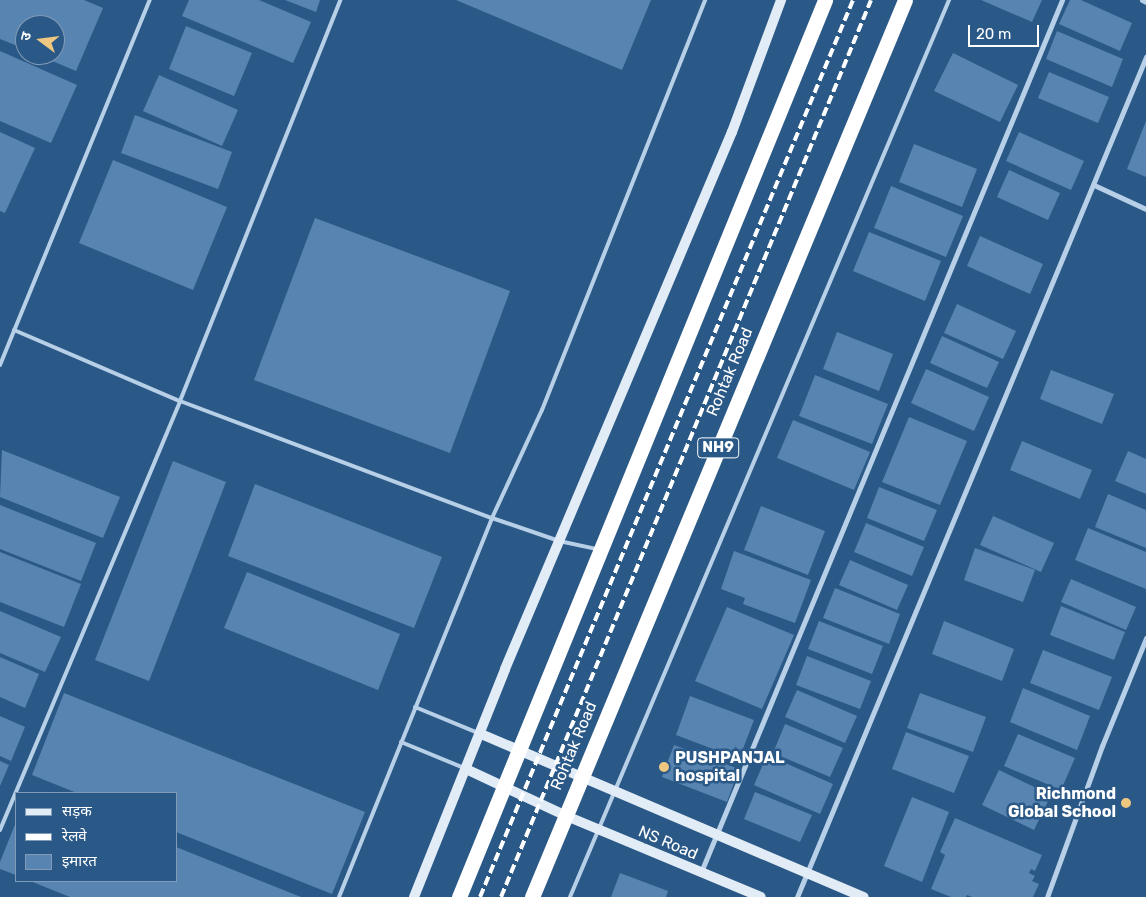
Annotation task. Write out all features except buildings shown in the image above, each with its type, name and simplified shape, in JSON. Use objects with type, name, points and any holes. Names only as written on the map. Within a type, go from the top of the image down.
[{"type":"highway","points":[[459,897],[825,0]]},
{"type":"highway","name":"Rohtak Road","points":[[532,897],[564,815],[905,0]]},
{"type":"street","points":[[414,897],[559,541],[732,132],[781,0]]},
{"type":"street","points":[[700,873],[1062,0]]},
{"type":"street","points":[[1142,0],[1146,2]]},
{"type":"street","points":[[797,897],[809,873],[1146,57]]},
{"type":"street","points":[[1094,185],[1146,209]]},
{"type":"street","points":[[1047,897],[1102,746],[1146,638]]},
{"type":"street","points":[[480,734],[864,897]]},
{"type":"street","name":"NS Road","points":[[466,768],[564,815],[761,897]]},
{"type":"lane","points":[[0,365],[150,0]]},
{"type":"lane","points":[[16,792],[180,401],[340,0]]},
{"type":"lane","points":[[339,897],[492,518],[542,410],[705,0]]},
{"type":"lane","points":[[570,897],[613,791],[949,0]]},
{"type":"lane","points":[[14,330],[180,401],[492,518],[559,541],[600,550]]},
{"type":"lane","points":[[415,707],[480,734]]},
{"type":"lane","points":[[401,742],[466,768]]},
{"type":"lane","points":[[0,830],[15,794]]},
{"type":"railway","points":[[480,897],[853,0]]},
{"type":"railway","points":[[501,897],[871,0]]},
{"type":"place","name":"PUSHPANJAL hospital","points":[[664,767]]},
{"type":"place","name":"Richmond Global School","points":[[1126,803]]}]
